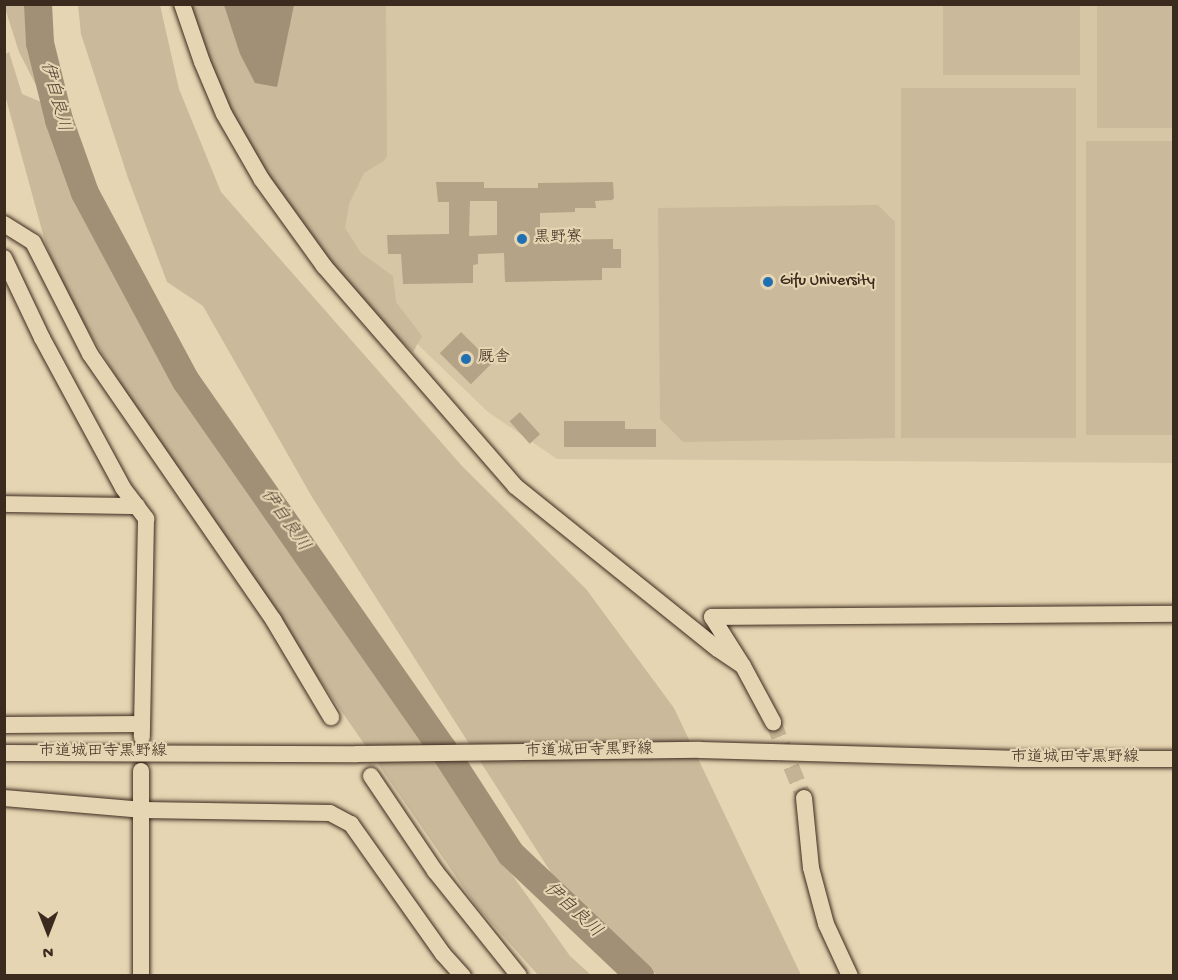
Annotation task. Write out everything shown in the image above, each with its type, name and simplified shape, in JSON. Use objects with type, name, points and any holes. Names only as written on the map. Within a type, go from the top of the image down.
[{"type":"street","points":[[182,4],[202,62],[224,114],[262,180],[324,266],[515,486],[718,650],[744,666]]},
{"type":"street","points":[[4,224],[33,242],[90,354],[274,621],[331,717]]},
{"type":"street","points":[[4,258],[42,338],[123,488],[146,519],[142,730],[4,725]]},
{"type":"street","points":[[4,504],[138,506]]},
{"type":"street","points":[[773,722],[744,666],[712,617],[1173,614]]},
{"type":"street","name":"市道城田寺黒野線","points":[[4,753],[357,754],[700,750],[1021,759],[1173,759]]},
{"type":"street","points":[[141,771],[143,810],[141,975]]},
{"type":"street","points":[[371,776],[435,871],[519,975]]},
{"type":"street","points":[[4,798],[143,810],[330,813],[351,824],[443,954],[463,975]]},
{"type":"street","points":[[804,798],[810,868],[826,924],[850,975]]},
{"type":"shaded area","points":[[4,5],[31,5],[43,82],[40,93],[19,52]]},
{"type":"shaded area","points":[[78,5],[160,5],[179,89],[221,192],[462,466],[586,589],[674,708],[801,975],[657,975],[566,896],[312,497],[203,306],[167,282],[128,178],[81,34]]},
{"type":"shaded area","points":[[187,5],[386,5],[387,155],[385,160],[364,173],[349,204],[345,228],[361,253],[393,276],[396,302],[422,336],[413,352],[381,323],[323,260],[231,120]]},
{"type":"shaded area","name":"Gifu University","points":[[203,5],[1173,5],[1173,463],[557,459],[488,412],[408,335]]},
{"type":"shaded area","points":[[224,5],[294,5],[277,87],[255,83],[240,54]]},
{"type":"shaded area","points":[[943,5],[1080,5],[1080,75],[943,75]]},
{"type":"shaded area","points":[[1097,5],[1173,5],[1173,128],[1097,128]]},
{"type":"shaded area","points":[[9,52],[22,94],[46,104],[77,195],[125,290],[319,589],[365,651],[476,824],[570,956],[591,975],[538,975],[477,907],[165,456],[67,296],[46,245],[5,95],[4,55]]},
{"type":"shaded area","points":[[901,88],[1076,88],[1076,438],[901,438]]},
{"type":"shaded area","points":[[1086,141],[1173,141],[1173,435],[1086,435]]},
{"type":"shaded area","points":[[878,205],[895,222],[895,438],[683,442],[660,419],[658,208]]},
{"type":"building","points":[[436,182],[484,182],[484,188],[538,188],[538,183],[613,182],[614,198],[595,201],[596,208],[575,208],[575,212],[540,213],[540,240],[613,239],[613,249],[621,249],[621,268],[602,268],[602,280],[505,282],[504,253],[478,254],[478,264],[473,265],[473,283],[403,284],[401,254],[388,254],[387,235],[449,234],[449,202],[438,202]],"holes":[[[470,201],[497,201],[497,235],[469,236]]]},
{"type":"building","name":"厩舎","points":[[461,332],[492,363],[471,384],[440,353]]},
{"type":"building","points":[[520,412],[540,434],[530,444],[510,421]]},
{"type":"building","points":[[564,421],[625,421],[625,429],[656,429],[656,447],[564,447]]},
{"type":"waterway","name":"伊自良川","points":[[38,4],[40,43],[59,120],[85,193],[186,381],[443,749],[511,854],[640,976]]},
{"type":"tunnel","points":[[773,722],[804,798]]},
{"type":"place","name":"黒野寮","points":[[522,239]]},
{"type":"place","name":"Gifu University","points":[[768,282]]},
{"type":"place","name":"厩舎","points":[[466,359]]}]
